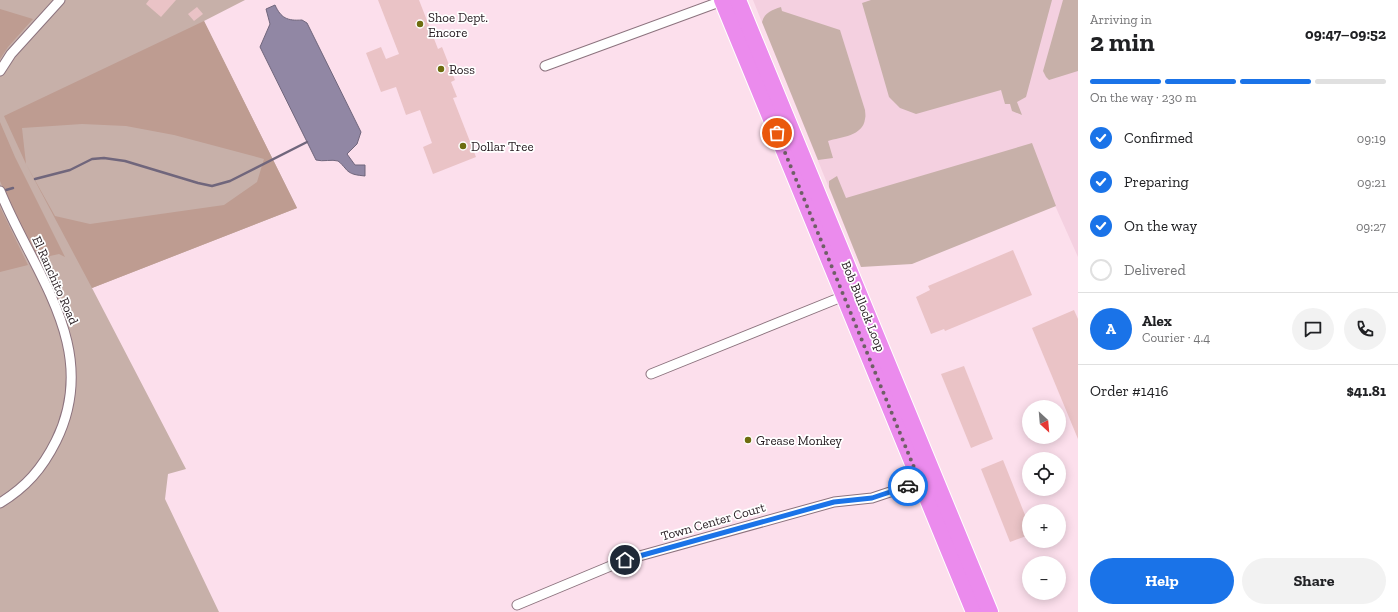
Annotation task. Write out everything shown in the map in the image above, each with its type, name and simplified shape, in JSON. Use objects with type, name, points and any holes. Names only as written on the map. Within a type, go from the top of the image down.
[{"type":"highway","points":[[727,0],[814,221],[838,263],[850,287],[850,292]]},
{"type":"highway","name":"Bob Bullock Loop","points":[[727,0],[850,292],[920,482],[974,612]]},
{"type":"highway","name":"Bob Bullock Loop","points":[[850,292],[884,354],[990,612]]},
{"type":"highway","points":[[942,535],[966,576],[982,612]]},
{"type":"street","points":[[0,71],[11,54],[60,0]]},
{"type":"street","points":[[545,66],[727,0]]},
{"type":"street","name":"El Ranchito Road","points":[[0,190],[60,315],[67,342],[71,376],[70,398],[60,433],[32,478],[24,487],[0,504]]},
{"type":"street","points":[[651,374],[850,292]]},
{"type":"street","name":"Town Center Court","points":[[517,605],[625,560],[834,502],[872,498],[920,482]]},
{"type":"shaded area","points":[[0,0],[245,0],[204,21],[297,208],[92,288],[186,469],[168,474],[165,499],[219,612],[0,612]]},
{"type":"shaded area","points":[[753,0],[1078,0],[1078,257],[1053,201],[861,267]]},
{"type":"shaded area","points":[[871,0],[1052,0],[1026,97],[1017,102],[1022,115],[1012,111],[1010,104],[1005,104],[1001,90],[916,114],[900,108],[889,97],[862,3]]},
{"type":"shaded area","points":[[1063,0],[1078,0],[1078,71],[1049,80],[1043,71]]},
{"type":"shaded area","points":[[275,5],[285,18],[302,20],[307,23],[361,132],[357,144],[347,154],[355,165],[365,165],[365,176],[349,172],[338,161],[316,160],[260,47],[270,24],[266,9]]},
{"type":"shaded area","points":[[781,7],[782,11],[840,30],[865,110],[865,117],[863,125],[856,132],[845,137],[828,141],[833,158],[818,160],[762,22],[767,14],[772,10]]},
{"type":"shaded area","points":[[0,9],[33,19],[8,47],[0,59]]},
{"type":"shaded area","points":[[204,21],[297,208],[92,288],[26,164],[4,116]],"holes":[[[82,124],[126,126],[174,135],[264,159],[257,182],[224,205],[90,224],[55,216],[26,164],[22,128]]]},
{"type":"shaded area","points":[[0,122],[15,157],[65,257],[59,254],[50,256],[40,264],[11,208],[0,181]]},
{"type":"shaded area","points":[[1032,143],[1056,206],[912,264],[861,267],[829,187],[829,181],[837,176],[846,198]]},
{"type":"shaded area","points":[[0,207],[28,265],[0,272]]},
{"type":"building","points":[[149,0],[176,0],[161,17],[146,4]]},
{"type":"building","points":[[378,0],[419,0],[438,49],[442,47],[455,80],[451,82],[457,97],[453,98],[476,157],[433,174],[423,147],[432,143],[420,110],[406,115],[396,87],[381,92],[366,53],[381,47],[386,59],[399,54]]},
{"type":"building","points":[[197,7],[203,14],[194,21],[188,14]]},
{"type":"building","points":[[1013,250],[1032,295],[945,331],[944,329],[931,334],[916,297],[930,290],[928,286]]},
{"type":"building","points":[[1074,310],[1078,319],[1078,439],[1066,410],[1066,400],[1062,400],[1032,328]]},
{"type":"building","points":[[964,366],[993,439],[971,448],[941,374]]},
{"type":"building","points":[[1003,460],[1022,508],[1022,538],[1010,542],[981,469]]},
{"type":"waterway","points":[[35,179],[70,170],[92,159],[104,158],[125,161],[212,186],[230,181],[307,142]]},
{"type":"waterway","points":[[6,190],[13,188]]},
{"type":"way so far","points":[[777,133],[920,482],[908,486]]},
{"type":"place","name":"Shoe Dept. Encore","points":[[420,24]]},
{"type":"place","name":"Ross","points":[[441,69]]},
{"type":"place","name":"Dollar Tree","points":[[463,146]]},
{"type":"place","name":"Grease Monkey","points":[[748,440]]},
{"type":"route","points":[[625,560],[714,534],[834,502],[872,498],[908,486]]}]
